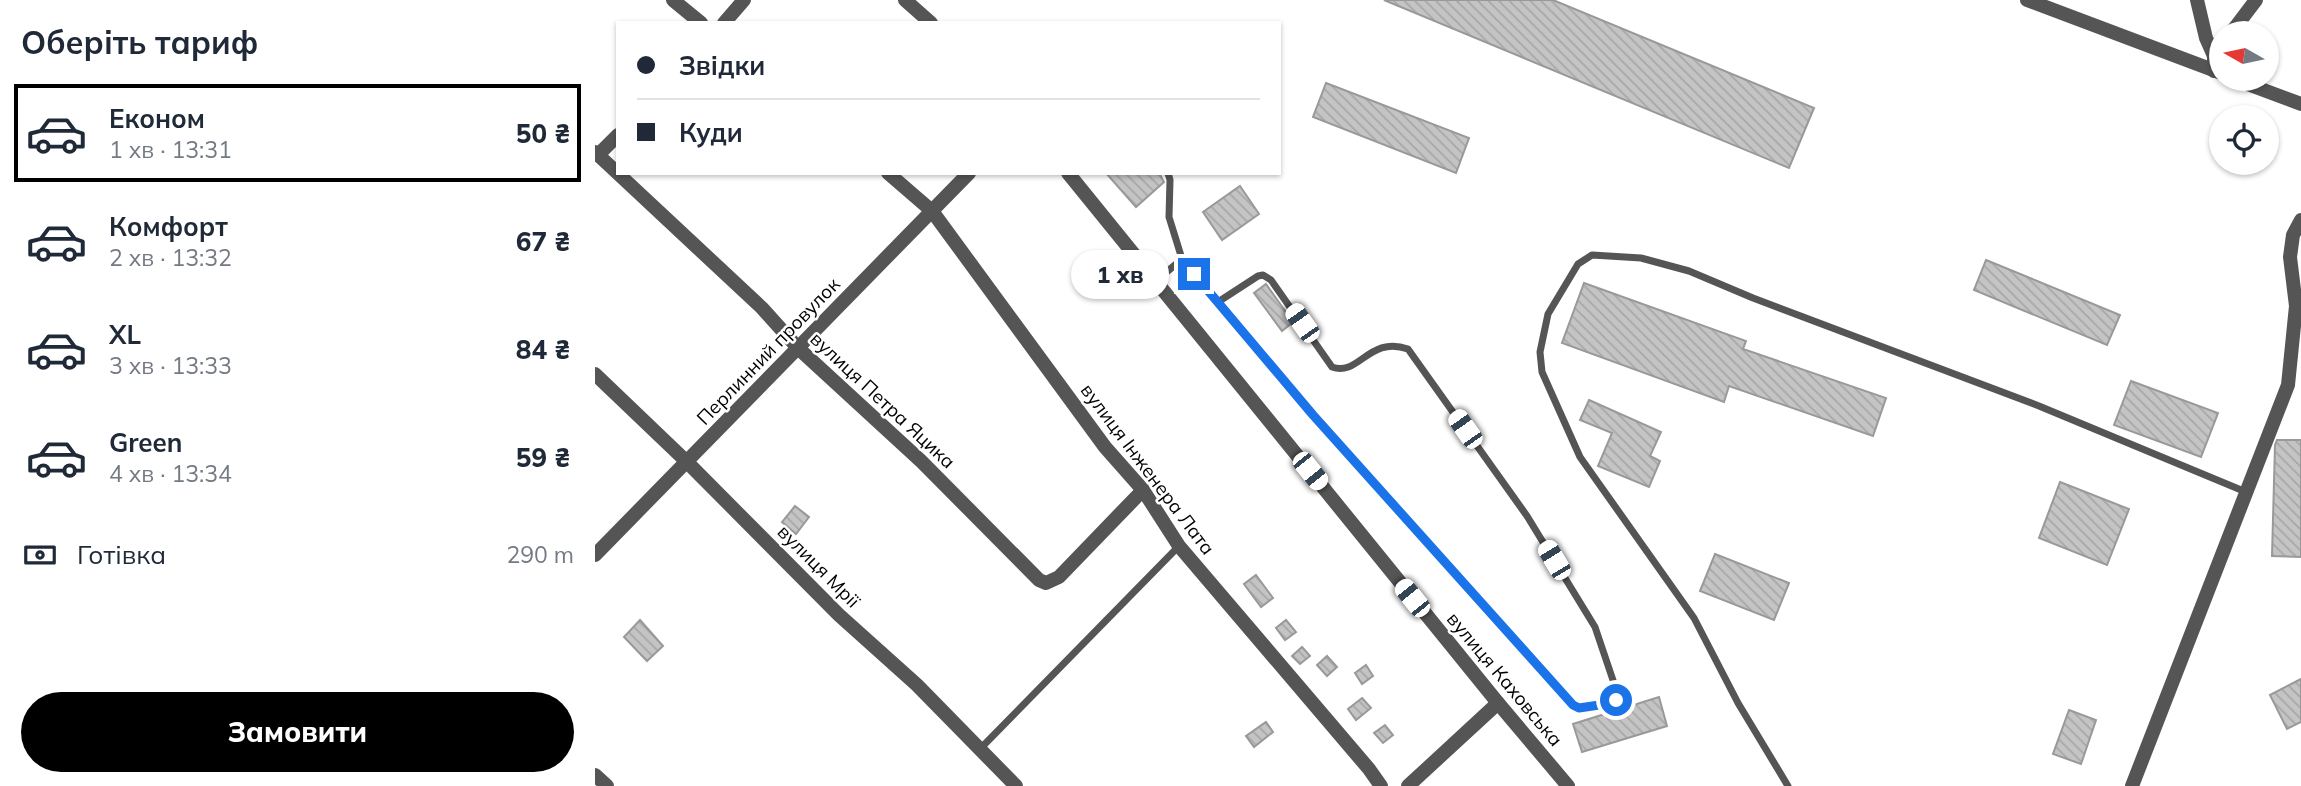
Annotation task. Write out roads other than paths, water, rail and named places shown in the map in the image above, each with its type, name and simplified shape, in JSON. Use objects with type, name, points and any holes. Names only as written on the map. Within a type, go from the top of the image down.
[{"type":"street","points":[[673,0],[699,21]]},
{"type":"street","points":[[726,21],[744,0]]},
{"type":"street","points":[[905,0],[929,21]]},
{"type":"street","points":[[2027,0],[2209,59]]},
{"type":"street","points":[[2197,0],[2209,45]]},
{"type":"street","points":[[2240,21],[2256,0]]},
{"type":"street","points":[[2266,91],[2301,104]]},
{"type":"street","points":[[597,154],[616,137]]},
{"type":"street","name":"вулиця Петра Яцика","points":[[597,154],[616,172]]},
{"type":"street","name":"вулиця Петра Яцика","points":[[620,175],[762,308],[798,348],[921,461],[1039,580],[1046,583],[1059,577],[1143,490]]},
{"type":"street","name":"вулиця Інженера Лата","points":[[890,175],[932,211],[1105,447],[1143,490],[1179,546],[1381,786]]},
{"type":"street","name":"Перлинний провулок","points":[[595,555],[967,175]]},
{"type":"street","name":"вулиця Каховська","points":[[1069,175],[1568,786]]},
{"type":"street","points":[[2132,786],[2288,384],[2296,306],[2290,257],[2293,235],[2301,220]]},
{"type":"street","name":"вулиця Мрії","points":[[595,374],[839,615],[908,677],[1016,786]]},
{"type":"street","points":[[1408,786],[1498,703]]},
{"type":"street","points":[[595,775],[607,786]]},
{"type":"lane","points":[[1169,175],[1169,216],[1182,259],[1218,302],[1313,415],[1573,705],[1579,708],[1613,703],[1618,695],[1595,627],[1527,516],[1408,349],[1391,344],[1380,347],[1342,370],[1332,367],[1271,280],[1263,275],[1218,302]]},
{"type":"lane","points":[[1787,786],[1738,703],[1694,618],[1580,457],[1542,372],[1539,352],[1548,314],[1578,264],[1592,255],[1641,258],[1689,271],[1753,298],[2039,406],[2247,492]]},
{"type":"lane","points":[[1155,281],[1182,259]]},
{"type":"lane","points":[[980,749],[1179,546]]}]
